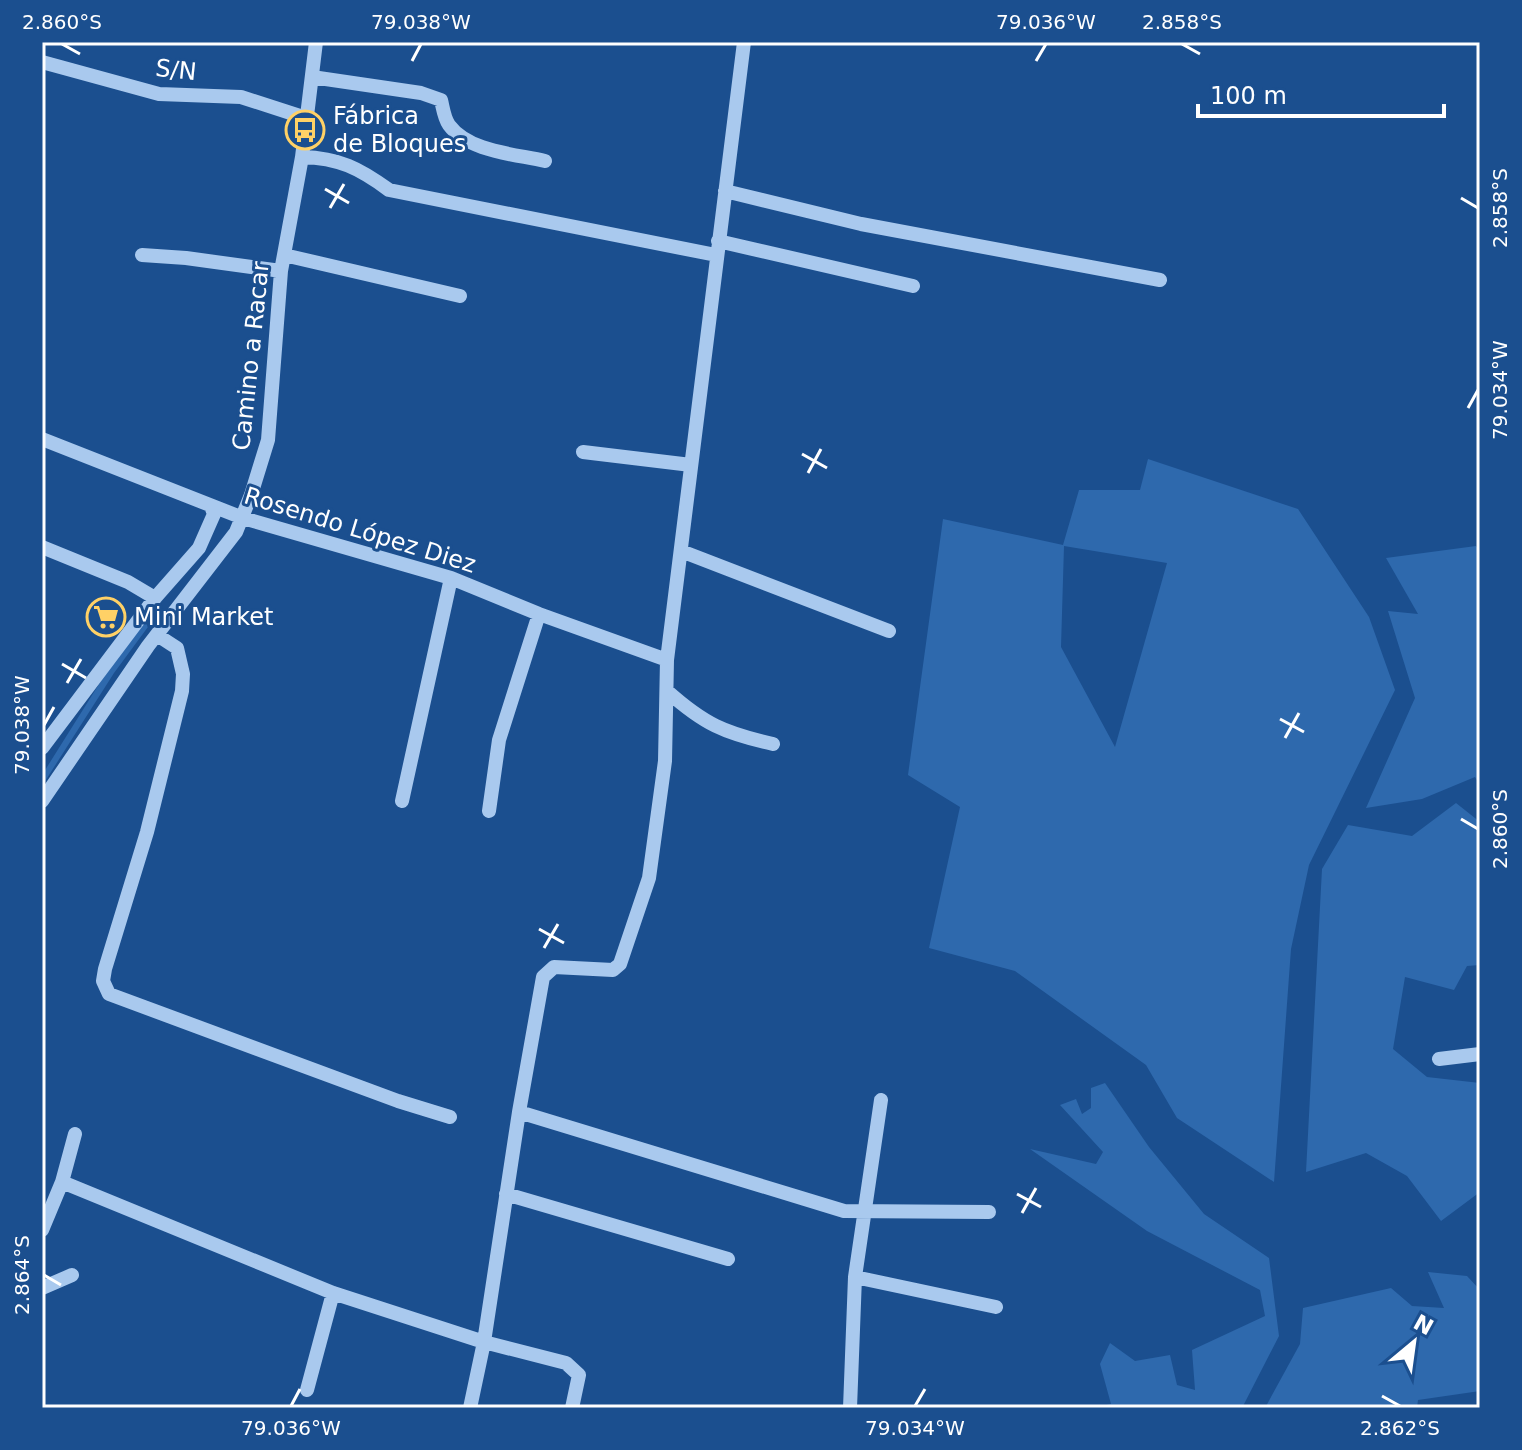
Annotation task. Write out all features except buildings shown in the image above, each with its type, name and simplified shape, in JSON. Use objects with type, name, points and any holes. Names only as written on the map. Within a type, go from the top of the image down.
[{"type":"street","name":"Camino a Racar","points":[[42,801],[157,635],[240,525],[268,440],[281,271],[302,157],[316,42]]},
{"type":"street","points":[[470,1408],[484,1342],[543,977],[554,967],[613,970],[620,964],[649,878],[665,761],[667,660],[744,42]]},
{"type":"street","name":"S/N","points":[[42,62],[159,94],[241,97],[306,118]]},
{"type":"street","points":[[312,77],[421,93],[441,100],[448,124],[462,137],[478,145],[545,161]]},
{"type":"street","points":[[302,157],[324,158],[359,168],[389,190],[913,286]]},
{"type":"street","points":[[725,191],[861,224],[1160,280]]},
{"type":"street","points":[[142,255],[281,271]]},
{"type":"street","points":[[284,255],[460,296]]},
{"type":"street","name":"Rosendo López Diez","points":[[42,439],[211,506],[240,525],[451,578],[539,614],[667,660]]},
{"type":"street","points":[[583,452],[691,465]]},
{"type":"street","points":[[42,748],[152,602],[199,548],[214,514],[211,506]]},
{"type":"street","points":[[681,551],[889,631]]},
{"type":"street","points":[[44,553],[128,582],[152,602]]},
{"type":"street","points":[[402,801],[451,578]]},
{"type":"street","points":[[489,811],[499,740],[539,614]]},
{"type":"street","points":[[157,635],[177,648],[183,674],[182,691],[147,832],[105,969],[103,981],[109,994],[398,1101],[450,1117]]},
{"type":"street","points":[[667,691],[693,714],[718,729],[773,744]]},
{"type":"street","points":[[1439,1059],[1480,1054]]},
{"type":"street","points":[[850,1408],[855,1277],[881,1100]]},
{"type":"street","points":[[519,1112],[844,1211],[989,1212]]},
{"type":"street","points":[[42,1230],[62,1182],[75,1134]]},
{"type":"street","points":[[62,1182],[333,1293],[484,1342],[566,1363],[579,1375],[572,1408]]},
{"type":"street","points":[[506,1194],[728,1259]]},
{"type":"street","points":[[42,1288],[72,1275]]},
{"type":"street","points":[[855,1277],[996,1307]]},
{"type":"street","points":[[307,1390],[333,1293]]},
{"type":"shaded area","points":[[1148,459],[1298,509],[1369,617],[1395,690],[1309,865],[1291,949],[1274,1182],[1177,1118],[1146,1065],[1015,971],[929,948],[960,807],[908,775],[943,519],[1063,545],[1079,490],[1140,490]],"holes":[[[1064,546],[1167,563],[1115,747],[1061,647]]]},
{"type":"shaded area","points":[[1476,546],[1480,552],[1480,785],[1475,777],[1422,799],[1366,808],[1415,698],[1388,611],[1418,614],[1386,558]]},
{"type":"shaded area","points":[[159,600],[159,612],[114,673],[42,786],[42,775],[106,673]]},
{"type":"shaded area","points":[[1456,803],[1480,822],[1480,965],[1467,966],[1454,990],[1405,977],[1393,1049],[1427,1077],[1480,1083],[1480,1192],[1441,1221],[1407,1176],[1366,1153],[1306,1172],[1322,869],[1348,825],[1412,836]]},
{"type":"shaded area","points":[[1105,1083],[1149,1147],[1204,1214],[1269,1258],[1279,1336],[1242,1408],[1093,1408],[1111,1404],[1100,1364],[1110,1343],[1135,1361],[1170,1355],[1177,1385],[1195,1390],[1192,1350],[1265,1316],[1260,1290],[1147,1231],[1030,1149],[1096,1164],[1103,1152],[1060,1105],[1076,1099],[1082,1114],[1091,1108],[1091,1088]]},
{"type":"shaded area","points":[[1428,1272],[1467,1276],[1480,1290],[1480,1391],[1418,1400],[1417,1408],[1265,1408],[1300,1344],[1303,1308],[1391,1288],[1412,1306],[1444,1308]]},
{"type":"place","name":"Fábrica de Bloques","points":[[305,130]]},
{"type":"place","name":"Mini Market","points":[[106,617]]}]
